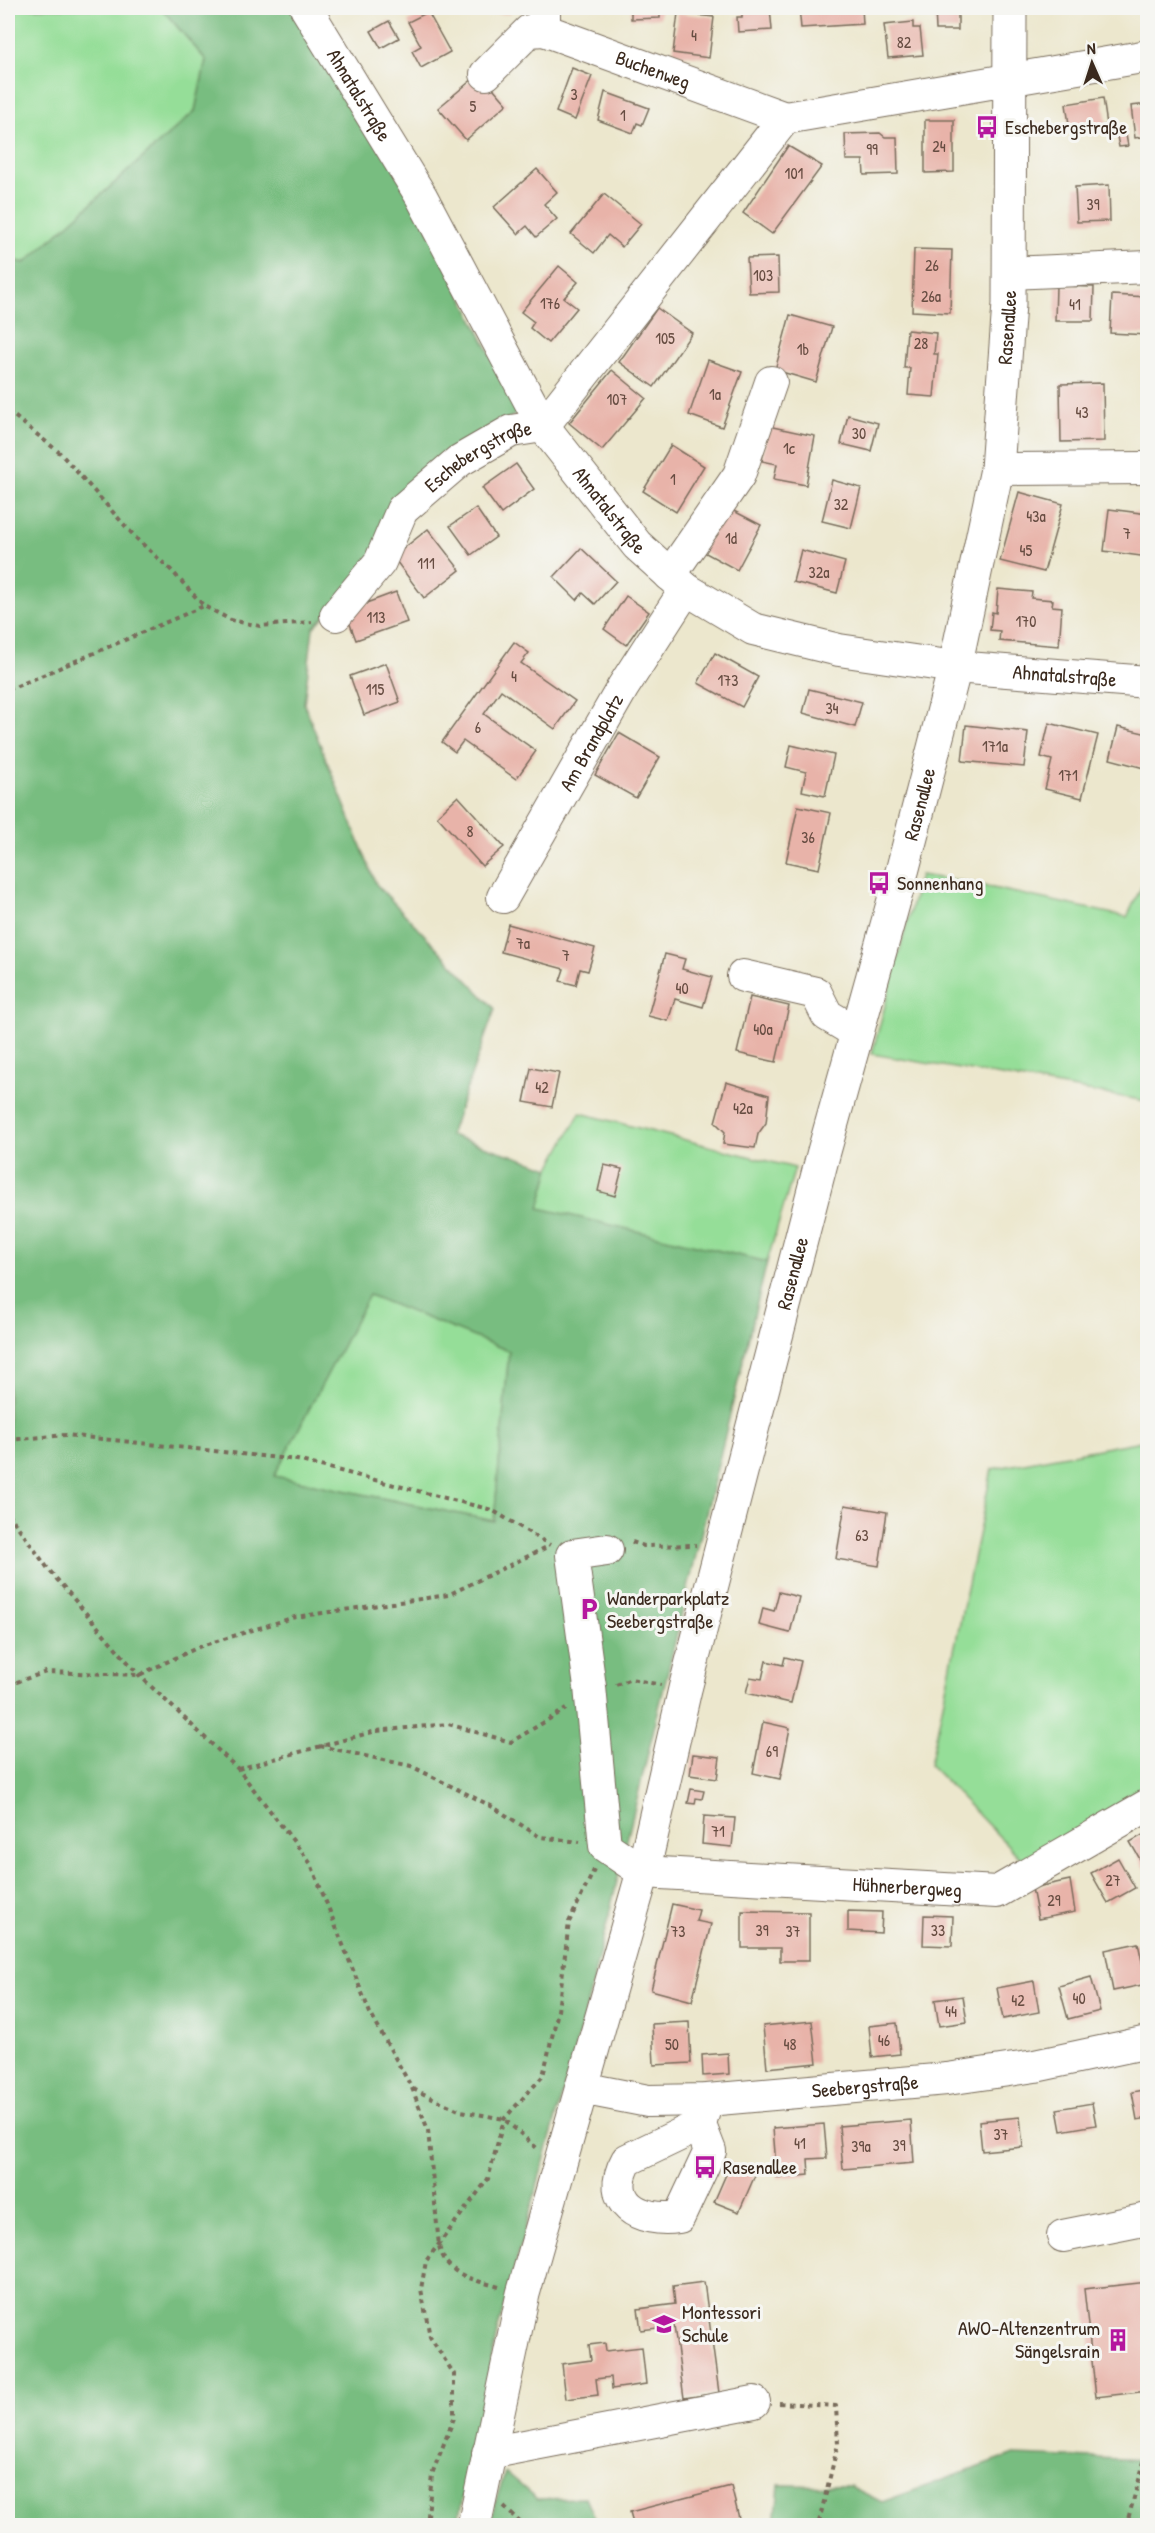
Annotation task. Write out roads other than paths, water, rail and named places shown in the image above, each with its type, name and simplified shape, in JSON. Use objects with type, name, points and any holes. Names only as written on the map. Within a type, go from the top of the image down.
[{"type":"main road","name":"Rasenallee","points":[[474,2526],[523,2294],[643,1872],[685,1689],[823,1155],[955,667],[996,469],[1010,273],[1010,8]]},
{"type":"street","name":"Ahnatalstraße","points":[[306,8],[422,196],[543,426],[637,545],[678,582],[753,629],[839,650],[955,667],[1148,682]]},
{"type":"street","points":[[486,74],[544,19]]},
{"type":"street","name":"Buchenweg","points":[[544,19],[785,118]]},
{"type":"street","points":[[785,118],[1148,56]]},
{"type":"street","name":"Eschebergstraße","points":[[336,615],[380,562],[402,510],[459,461],[510,431],[543,426],[785,118]]},
{"type":"street","points":[[1010,273],[1148,267]]},
{"type":"street","name":"Am Brandplatz","points":[[503,897],[623,687],[678,582],[739,475],[771,382]]},
{"type":"street","points":[[996,469],[1148,468]]},
{"type":"street","points":[[744,976],[816,993],[827,1015],[857,1033]]},
{"type":"street","points":[[607,1550],[572,1555],[590,1695],[605,1846],[643,1872]]},
{"type":"street","name":"Hühnerbergweg","points":[[643,1872],[996,1892],[1148,1805]]},
{"type":"street","name":"Seebergstraße","points":[[581,2088],[704,2113],[1035,2066],[1148,2042]]},
{"type":"street","points":[[1063,2236],[1148,2219]]},
{"type":"street","points":[[488,2453],[754,2402]]},
{"type":"place","name":"Eschebergstraße","points":[[987,127]]},
{"type":"place","name":"Sonnenhang","points":[[879,883]]},
{"type":"place","name":"Wanderparkplatz Seebergstraße","points":[[589,1609]]},
{"type":"place","name":"Rasenallee","points":[[705,2167]]},
{"type":"place","name":"Montessori Schule","points":[[664,2324]]},
{"type":"place","name":"AWO-Altenzentrum Sängelsrain","points":[[1118,2340]]}]
